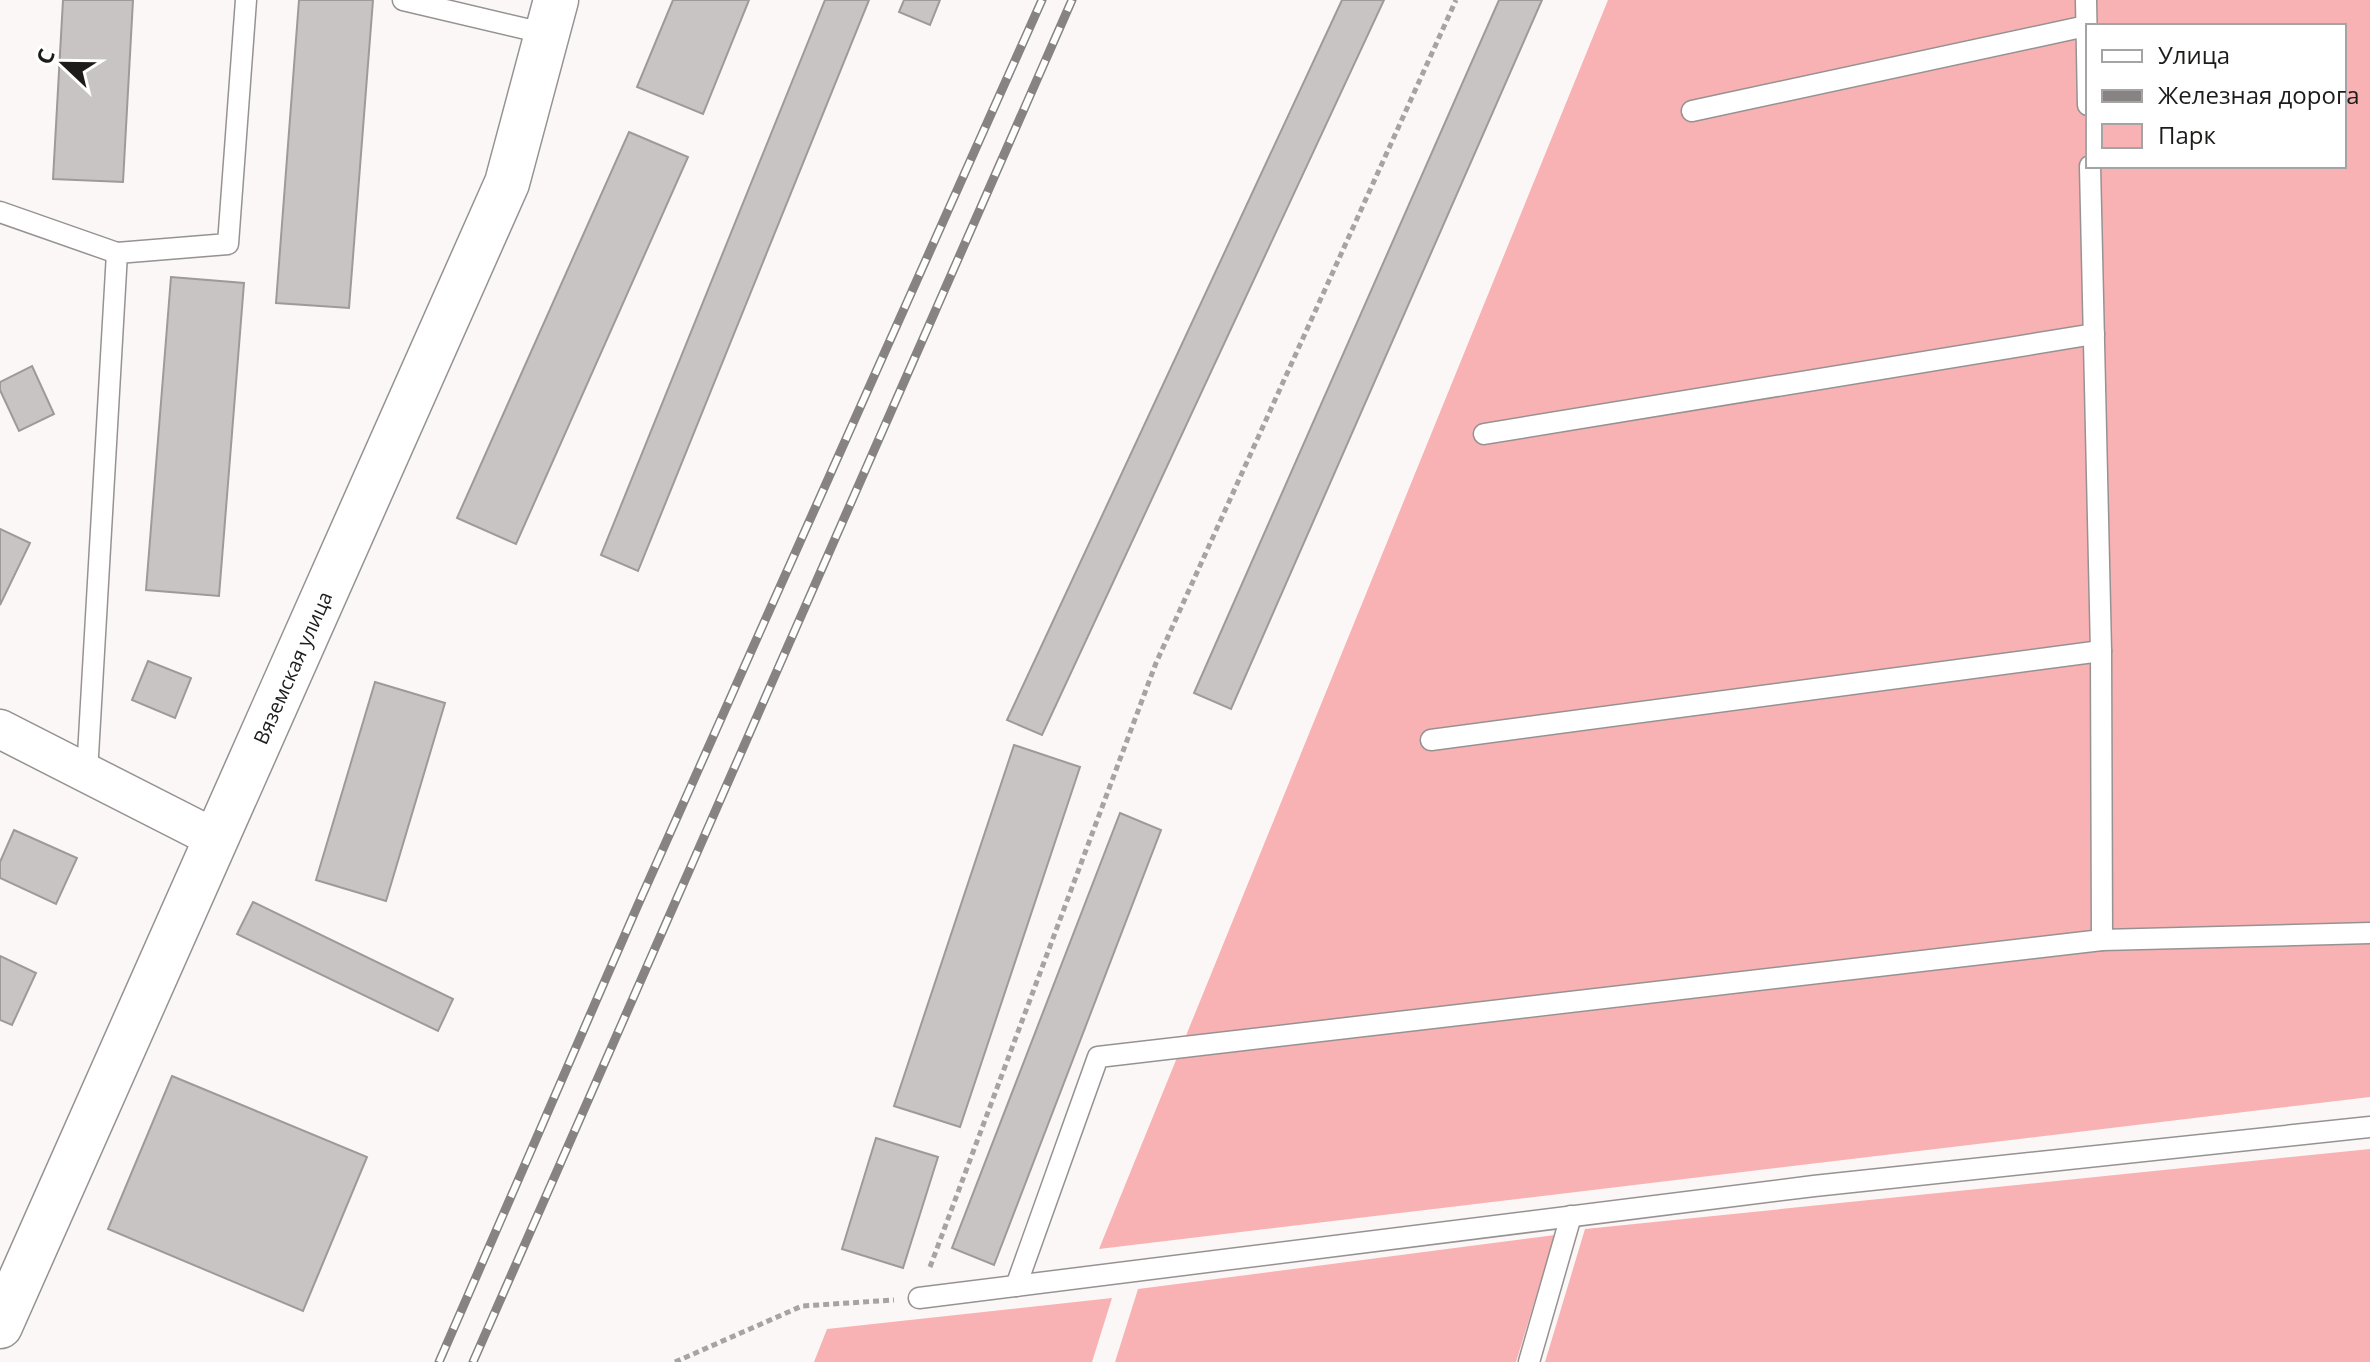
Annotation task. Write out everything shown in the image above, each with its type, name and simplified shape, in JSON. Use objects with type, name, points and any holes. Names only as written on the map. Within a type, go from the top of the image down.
[{"type":"main road","name":"Вяземская улица","points":[[0,1326],[507,183],[551,17]]},
{"type":"street","points":[[0,729],[218,840]]},
{"type":"lane","points":[[0,212],[117,253],[228,244],[246,0]]},
{"type":"lane","points":[[403,0],[551,17]]},
{"type":"lane","points":[[1692,111],[2086,26],[2086,0]]},
{"type":"lane","points":[[2090,168],[2101,651],[2102,940]]},
{"type":"lane","points":[[87,773],[117,253]]},
{"type":"lane","points":[[1484,434],[2094,334]]},
{"type":"lane","points":[[1431,740],[2101,651]]},
{"type":"lane","points":[[1016,1286],[1098,1057],[2102,940],[2370,933]]},
{"type":"lane","points":[[919,1298],[1814,1186],[2370,1127]]},
{"type":"lane","points":[[1529,1362],[1571,1216]]},
{"type":"path","points":[[675,1362],[802,1306],[919,1298],[1156,663],[1456,0]]},
{"type":"green space","points":[[1608,0],[2370,0],[2370,1097],[1099,1249]]},
{"type":"green space","points":[[2370,1149],[2370,1362],[1545,1362],[1585,1229]]},
{"type":"green space","points":[[1555,1235],[1516,1362],[1115,1362],[1138,1289]]},
{"type":"green space","points":[[1112,1298],[1092,1362],[814,1362],[827,1329]]},
{"type":"building","points":[[63,0],[133,0],[123,182],[53,179]]},
{"type":"building","points":[[299,0],[373,0],[349,308],[276,303]]},
{"type":"building","points":[[673,0],[749,0],[703,114],[637,87]]},
{"type":"building","points":[[825,0],[869,0],[638,571],[601,555]]},
{"type":"building","points":[[904,0],[940,0],[930,25],[899,12]]},
{"type":"building","points":[[1342,0],[1384,0],[1042,735],[1007,720]]},
{"type":"building","points":[[1499,0],[1542,0],[1231,709],[1194,693]]},
{"type":"building","points":[[629,132],[688,157],[516,544],[457,518]]},
{"type":"building","points":[[171,277],[244,283],[219,596],[146,590]]},
{"type":"building","points":[[32,366],[54,414],[19,431],[0,390],[0,382]]},
{"type":"building","points":[[0,529],[30,543],[0,605]]},
{"type":"building","points":[[148,661],[191,678],[175,718],[132,700]]},
{"type":"building","points":[[375,682],[445,703],[386,901],[316,880]]},
{"type":"building","points":[[1014,745],[1080,767],[960,1127],[894,1106]]},
{"type":"building","points":[[1120,813],[1161,830],[994,1265],[952,1248]]},
{"type":"building","points":[[14,830],[77,858],[56,904],[0,878],[0,862]]},
{"type":"building","points":[[253,902],[453,999],[438,1031],[237,934]]},
{"type":"building","points":[[0,956],[36,973],[12,1025],[0,1020]]},
{"type":"building","points":[[172,1076],[367,1157],[303,1311],[108,1229]]},
{"type":"building","points":[[876,1138],[938,1157],[903,1268],[842,1249]]},
{"type":"railway","points":[[439,1362],[637,907],[1042,0]]},
{"type":"railway","points":[[473,1362],[1072,0]]}]
